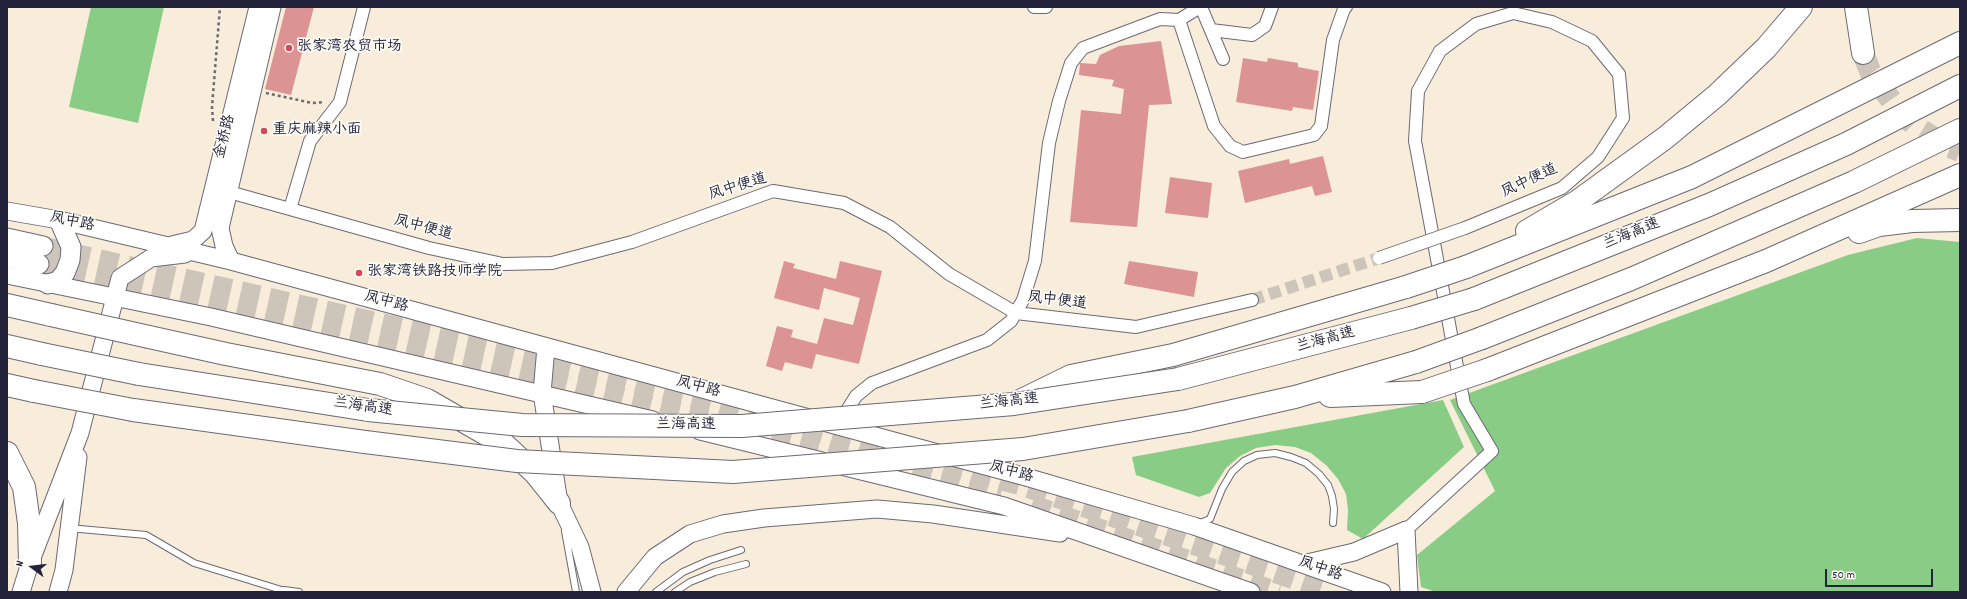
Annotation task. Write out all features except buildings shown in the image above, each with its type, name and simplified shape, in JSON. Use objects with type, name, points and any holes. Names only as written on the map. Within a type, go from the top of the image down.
[{"type":"highway","points":[[1466,267],[1578,201],[1665,138],[1717,96],[1766,48],[1802,7]]},
{"type":"highway","points":[[1856,7],[1863,53]]},
{"type":"highway","points":[[1014,404],[1071,376],[1173,355],[1406,287],[1466,267],[1692,177],[1960,43]]},
{"type":"highway","name":"兰海高速","points":[[7,346],[139,374],[368,410],[522,425],[742,426],[1014,404],[1178,380],[1411,318],[1474,299],[1709,205],[1846,144],[1960,86]]},
{"type":"highway","points":[[7,385],[133,410],[517,461],[733,472],[1023,449],[1188,421],[1295,397],[1416,362],[1482,338],[1631,279],[1854,182],[1960,130]]},
{"type":"highway","points":[[1295,397],[1422,392],[1487,370],[1766,261],[1960,176]]},
{"type":"highway","points":[[1766,261],[1879,225],[1912,221],[1960,220]]},
{"type":"highway","points":[[7,305],[226,354],[380,384],[426,400],[505,445],[535,472],[560,503]]},
{"type":"highway","points":[[7,453],[24,487],[29,523],[30,563]]},
{"type":"main road","name":"金桥路","points":[[231,261],[224,246],[220,228],[221,190],[258,7]]},
{"type":"main road","name":"金桥路","points":[[170,246],[193,240],[203,231],[221,190],[252,90],[272,7]]},
{"type":"main road","name":"凤中路","points":[[7,211],[59,220],[198,252],[1026,477],[1194,526],[1382,592]]},
{"type":"main road","points":[[48,284],[58,281],[65,273],[70,260],[71,247],[59,220]]},
{"type":"main road","points":[[7,238],[41,255],[7,257]]},
{"type":"main road","points":[[21,592],[30,563],[80,433],[120,278],[151,258],[198,252]]},
{"type":"main road","points":[[7,275],[114,298],[212,316],[542,393],[1004,506],[1251,592]]},
{"type":"main road","points":[[546,347],[542,393],[560,503],[580,547],[592,592]]},
{"type":"main road","points":[[58,592],[64,570],[80,433]]},
{"type":"main road","points":[[626,592],[655,557],[690,534],[723,524],[764,518],[877,509],[933,514],[1107,541]]},
{"type":"main road","points":[[1303,564],[1354,552],[1406,530],[1409,592]]},
{"type":"street","points":[[290,209],[310,141],[340,102],[364,7]]},
{"type":"street","points":[[1034,7],[1046,7]]},
{"type":"street","points":[[837,426],[856,396],[872,384],[987,340],[1011,321],[1024,300],[1035,261],[1050,143],[1059,101],[1071,63],[1083,48],[1160,19],[1179,20],[1201,7],[1223,59]]},
{"type":"street","points":[[1211,30],[1252,35],[1265,26],[1272,7]]},
{"type":"street","points":[[1179,20],[1214,126],[1230,146],[1243,152],[1314,135],[1321,126],[1333,40],[1346,7]]},
{"type":"street","name":"凤中便道","points":[[1379,258],[1465,228],[1562,188],[1598,157],[1623,118],[1619,74],[1592,41],[1552,22],[1513,13],[1476,24],[1440,51],[1418,91],[1415,141],[1464,404],[1492,451],[1406,530]]},
{"type":"street","name":"凤中便道","points":[[221,190],[429,248],[503,264],[552,263],[632,242],[773,191],[844,204],[890,227],[949,274],[1016,313],[1136,327],[1252,300]]},
{"type":"lane","points":[[1194,526],[1210,519],[1222,489],[1232,472],[1244,461],[1257,455],[1275,454],[1291,457],[1306,463],[1319,474],[1328,485],[1332,496],[1334,509],[1333,523]]},
{"type":"lane","points":[[560,503],[576,592]]},
{"type":"lane","points":[[69,528],[146,535],[194,563],[288,592]]},
{"type":"lane","points":[[656,592],[683,572],[710,560],[741,550]]},
{"type":"lane","points":[[676,592],[690,582],[714,572],[746,564]]},
{"type":"lane","points":[[278,588],[299,592]]},
{"type":"path","points":[[214,129],[212,107],[220,7]]},
{"type":"path","points":[[252,90],[312,103],[340,102]]},
{"type":"green space","points":[[91,7],[164,7],[138,123],[69,107]]},
{"type":"green space","points":[[1917,238],[1960,242],[1960,592],[1436,592],[1421,587],[1417,555],[1495,491],[1450,400],[1848,255]]},
{"type":"green space","points":[[1443,400],[1464,447],[1363,539],[1347,530],[1348,510],[1346,494],[1338,479],[1326,465],[1311,453],[1295,447],[1275,445],[1256,448],[1240,456],[1226,468],[1210,493],[1199,497],[1136,475],[1132,457]]},
{"type":"tunnel","points":[[1863,53],[1870,71],[1896,107],[1916,127],[1950,147],[1960,151]]},
{"type":"tunnel","points":[[43,246],[542,359],[1021,486],[1329,592]]},
{"type":"tunnel","points":[[1252,300],[1379,258]]},
{"type":"tunnel","points":[[39,264],[536,375],[716,421]]},
{"type":"tunnel","points":[[744,428],[1001,494]]},
{"type":"tunnel","points":[[1032,504],[1279,592]]},
{"type":"place","name":"张家湾农贸市场","points":[[289,48]]},
{"type":"place","name":"重庆麻辣小面","points":[[264,131]]},
{"type":"place","name":"张家湾铁路技师学院","points":[[359,273]]}]
